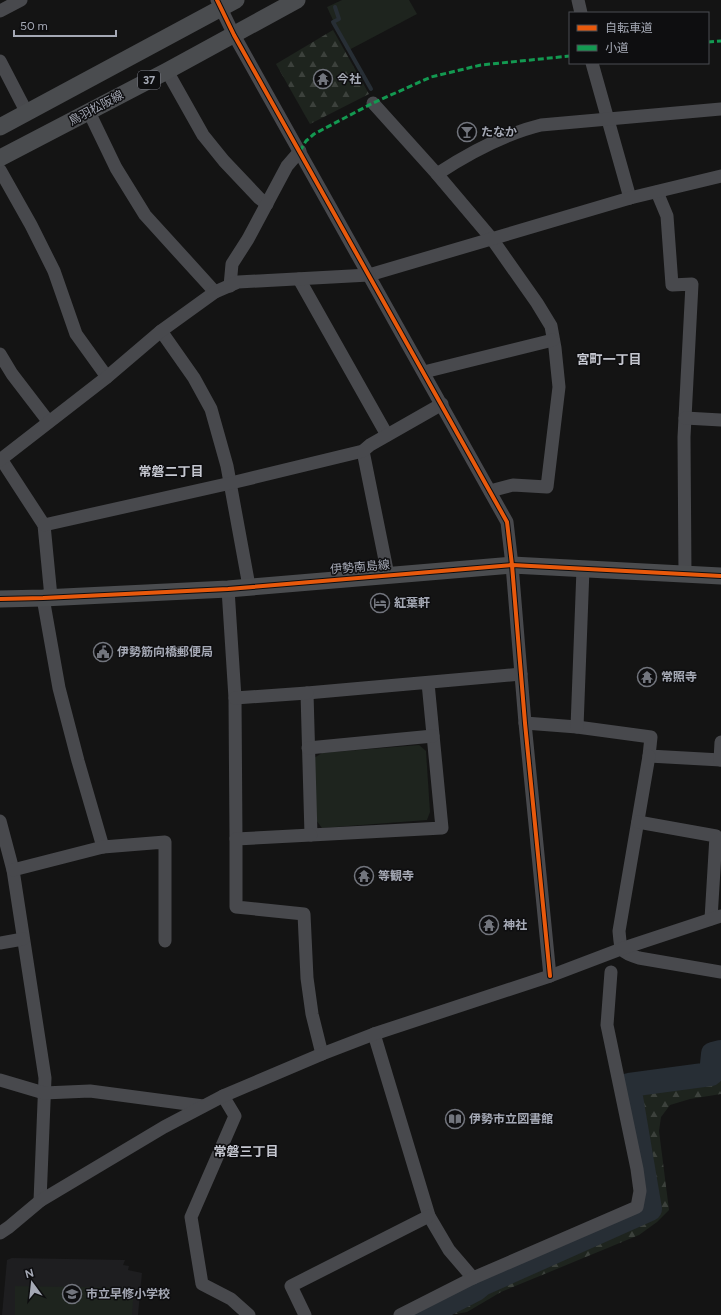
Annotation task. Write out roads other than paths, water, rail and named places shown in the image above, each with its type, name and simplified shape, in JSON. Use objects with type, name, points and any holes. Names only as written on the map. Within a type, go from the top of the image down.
[{"type":"main road","name":"鳥羽松阪線","points":[[0,158],[167,71],[297,0]]},
{"type":"main road","name":"37","points":[[0,127],[225,3]]},
{"type":"main road","name":"伊勢南島線","points":[[0,599],[228,589],[249,586],[512,565],[721,576]]},
{"type":"street","points":[[0,11],[21,0]]},
{"type":"street","points":[[578,0],[581,12]]},
{"type":"street","points":[[225,3],[234,35],[507,522],[550,976]]},
{"type":"street","points":[[0,61],[27,113]]},
{"type":"street","points":[[592,64],[630,198]]},
{"type":"street","points":[[167,71],[203,135],[224,161],[267,204]]},
{"type":"street","points":[[373,103],[437,174],[492,239],[537,303],[551,326],[559,387],[547,487],[513,485],[490,491]]},
{"type":"street","points":[[437,174],[463,158],[508,136],[524,129],[541,125],[721,109]]},
{"type":"street","points":[[89,112],[116,168],[145,215],[215,292]]},
{"type":"street","points":[[230,286],[232,264],[248,239],[288,166],[300,151]]},
{"type":"street","points":[[0,170],[54,271],[76,334],[107,376]]},
{"type":"street","points":[[103,847],[59,688],[47,598],[44,525],[0,459],[107,376],[161,331],[215,292],[238,282],[369,275],[630,198],[699,180],[721,176]]},
{"type":"street","points":[[657,192],[667,216],[672,285],[692,284],[684,437],[685,574]]},
{"type":"street","points":[[299,279],[387,435]]},
{"type":"street","points":[[161,331],[194,378],[211,409],[231,484],[249,586]]},
{"type":"street","points":[[424,372],[553,340]]},
{"type":"street","points":[[0,354],[12,374],[48,421]]},
{"type":"street","points":[[44,525],[231,484],[363,451],[370,444],[442,404]]},
{"type":"street","points":[[685,418],[721,420]]},
{"type":"street","points":[[363,451],[388,575]]},
{"type":"street","points":[[577,727],[583,569]]},
{"type":"street","points":[[228,589],[235,698],[236,908],[304,914],[306,978],[312,1014],[322,1054]]},
{"type":"street","points":[[235,698],[307,694],[521,674]]},
{"type":"street","points":[[236,839],[442,828],[428,683]]},
{"type":"street","points":[[307,694],[311,836]]},
{"type":"street","points":[[525,723],[577,727],[652,737],[619,930],[621,949],[626,954],[639,958],[721,972]]},
{"type":"street","points":[[308,748],[433,736]]},
{"type":"street","points":[[649,756],[720,760],[721,742]]},
{"type":"street","points":[[0,821],[3,842],[13,870],[45,1078],[40,1201]]},
{"type":"street","points":[[0,1233],[40,1201],[164,1127],[223,1096],[322,1054],[374,1034],[550,976],[621,949],[716,917],[716,836],[638,822]]},
{"type":"street","points":[[13,870],[103,847],[165,842],[166,941]]},
{"type":"street","points":[[0,943],[23,939]]},
{"type":"street","points":[[400,1315],[473,1278],[637,1207],[640,1192],[638,1169],[607,1025],[611,972]]},
{"type":"street","points":[[374,1034],[429,1216],[437,1232],[449,1250],[473,1278]]},
{"type":"street","points":[[0,1080],[44,1093],[90,1091],[203,1106]]},
{"type":"street","points":[[223,1096],[235,1116],[191,1217],[202,1284],[231,1299],[249,1315]]},
{"type":"street","points":[[305,1315],[290,1286],[429,1216]]},
{"type":"waterway","points":[[335,7],[339,19],[333,22],[371,89]]},
{"type":"waterway","points":[[426,1315],[476,1289],[482,1284],[650,1209],[629,1085],[711,1074],[713,1054],[721,1052]]},
{"type":"place","name":"今社","points":[[323,79]]},
{"type":"place","name":"たなか","points":[[467,132]]},
{"type":"place","name":"紅葉軒","points":[[380,603]]},
{"type":"place","name":"伊勢筋向橋郵便局","points":[[103,652]]},
{"type":"place","name":"常照寺","points":[[647,677]]},
{"type":"place","name":"等観寺","points":[[364,876]]},
{"type":"place","name":"神社","points":[[489,925]]},
{"type":"place","name":"伊勢市立図書館","points":[[455,1119]]},
{"type":"place","name":"市立早修小学校","points":[[72,1294]]},
{"type":"district","name":"宮町一丁目","points":[[609,359]]},
{"type":"district","name":"常磐二丁目","points":[[171,471]]},
{"type":"district","name":"常磐三丁目","points":[[246,1151]]}]
